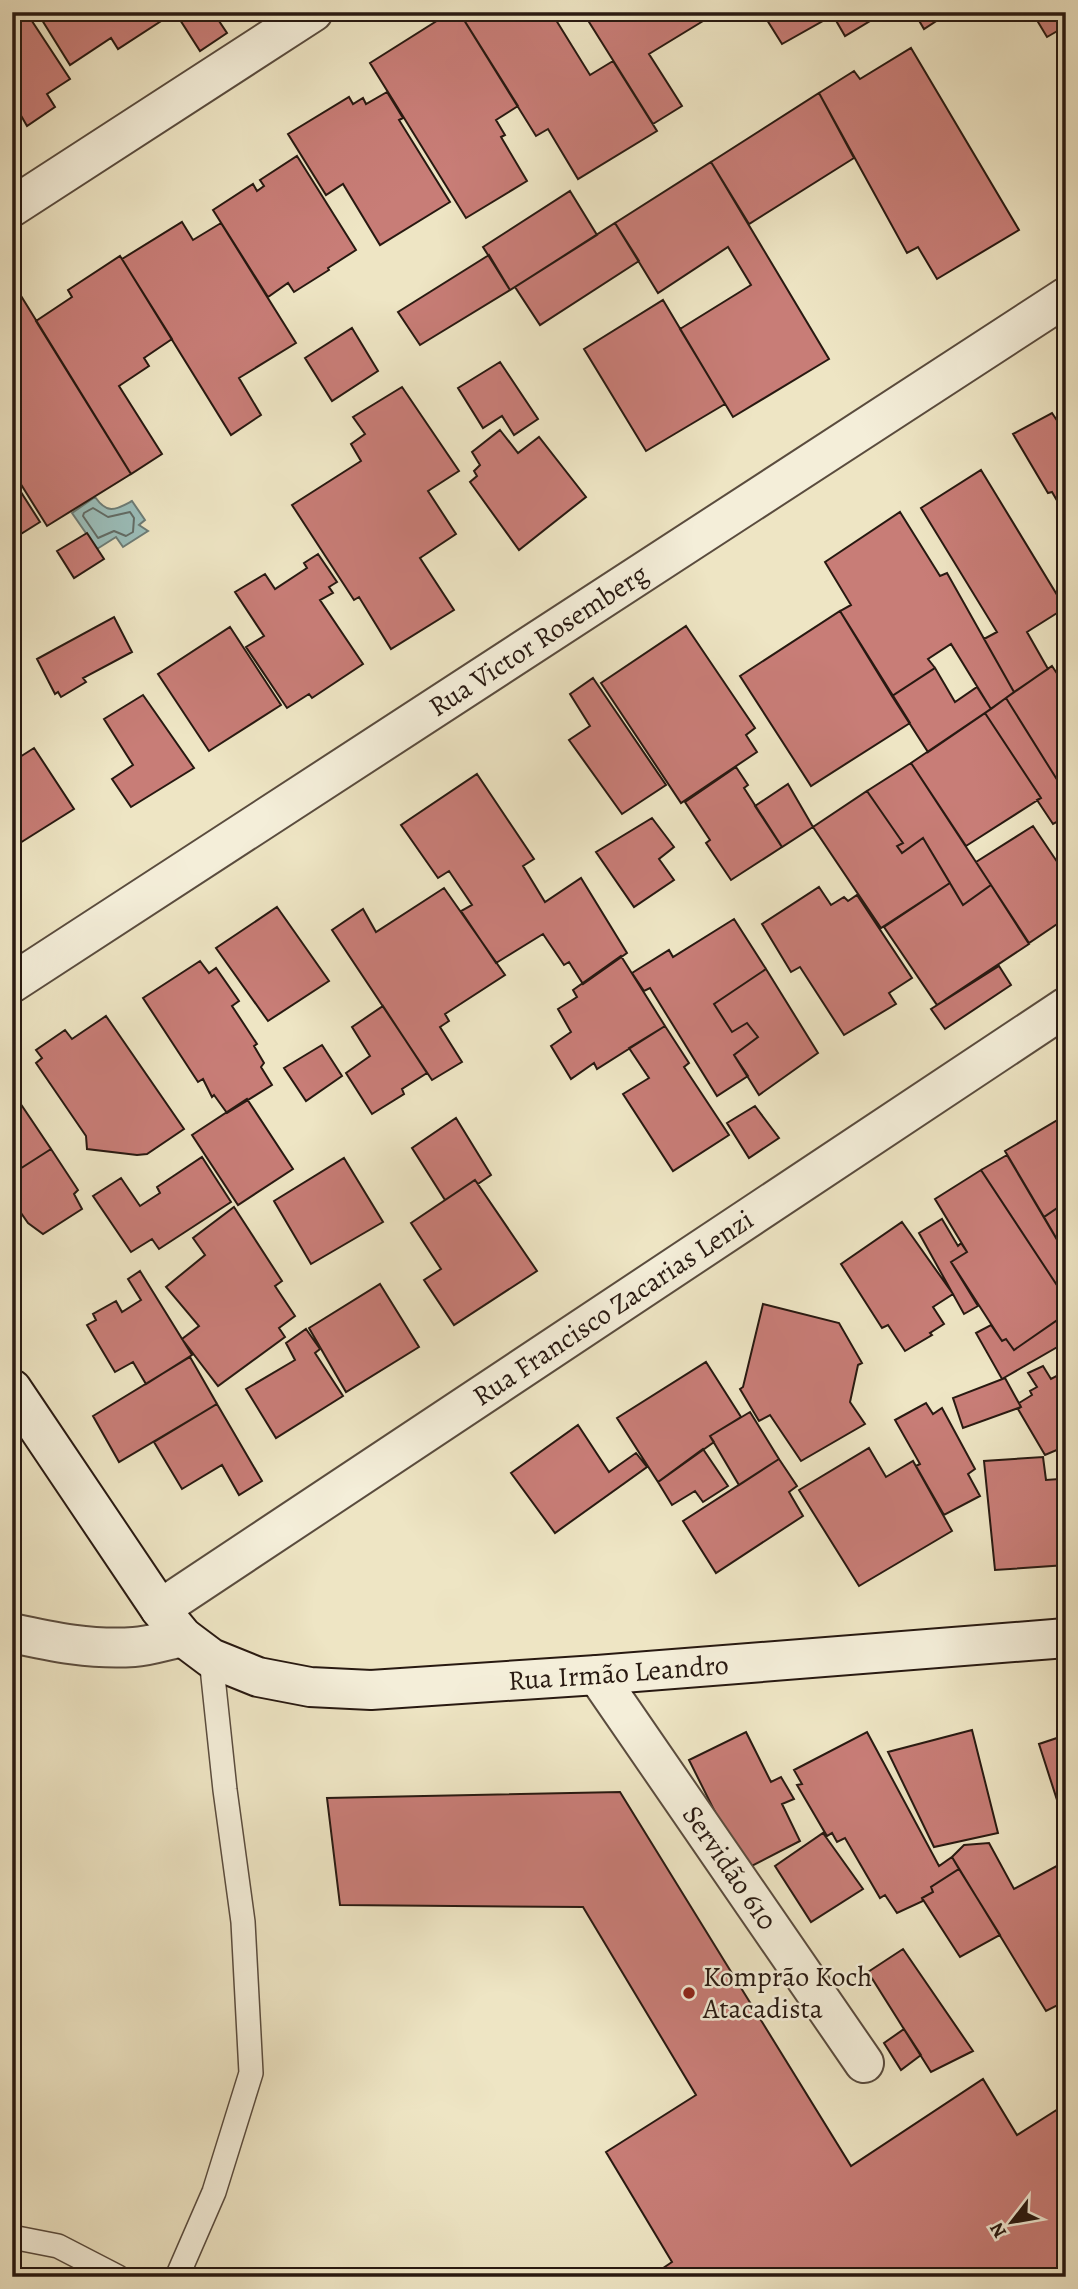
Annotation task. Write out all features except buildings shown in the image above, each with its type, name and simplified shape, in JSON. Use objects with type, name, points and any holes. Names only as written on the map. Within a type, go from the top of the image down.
[{"type":"street","points":[[12,207],[313,12]]},
{"type":"street","name":"Rua Victor Rosemberg","points":[[12,983],[1066,297]]},
{"type":"street","name":"Rua Francisco Zacarias Lenzi","points":[[185,1635],[1066,1007]]},
{"type":"street","points":[[12,1389],[185,1635],[137,1647],[107,1648],[71,1645],[12,1633]]},
{"type":"street","name":"Rua Irmão Leandro","points":[[185,1635],[258,1677],[310,1687],[371,1690],[1066,1638]]},
{"type":"street","name":"Servidão 610","points":[[597,1675],[864,2063]]},
{"type":"lane","points":[[177,2277],[215,2192],[251,2073],[243,1922],[225,1790],[185,1635]]},
{"type":"lane","points":[[12,2237],[58,2246],[118,2277]]},
{"type":"water","points":[[95,497],[108,509],[121,507],[132,501],[145,520],[139,525],[148,531],[123,547],[116,537],[97,549],[72,513]]},
{"type":"place","name":"Komprão Koch Atacadista","points":[[689,1993]]}]
